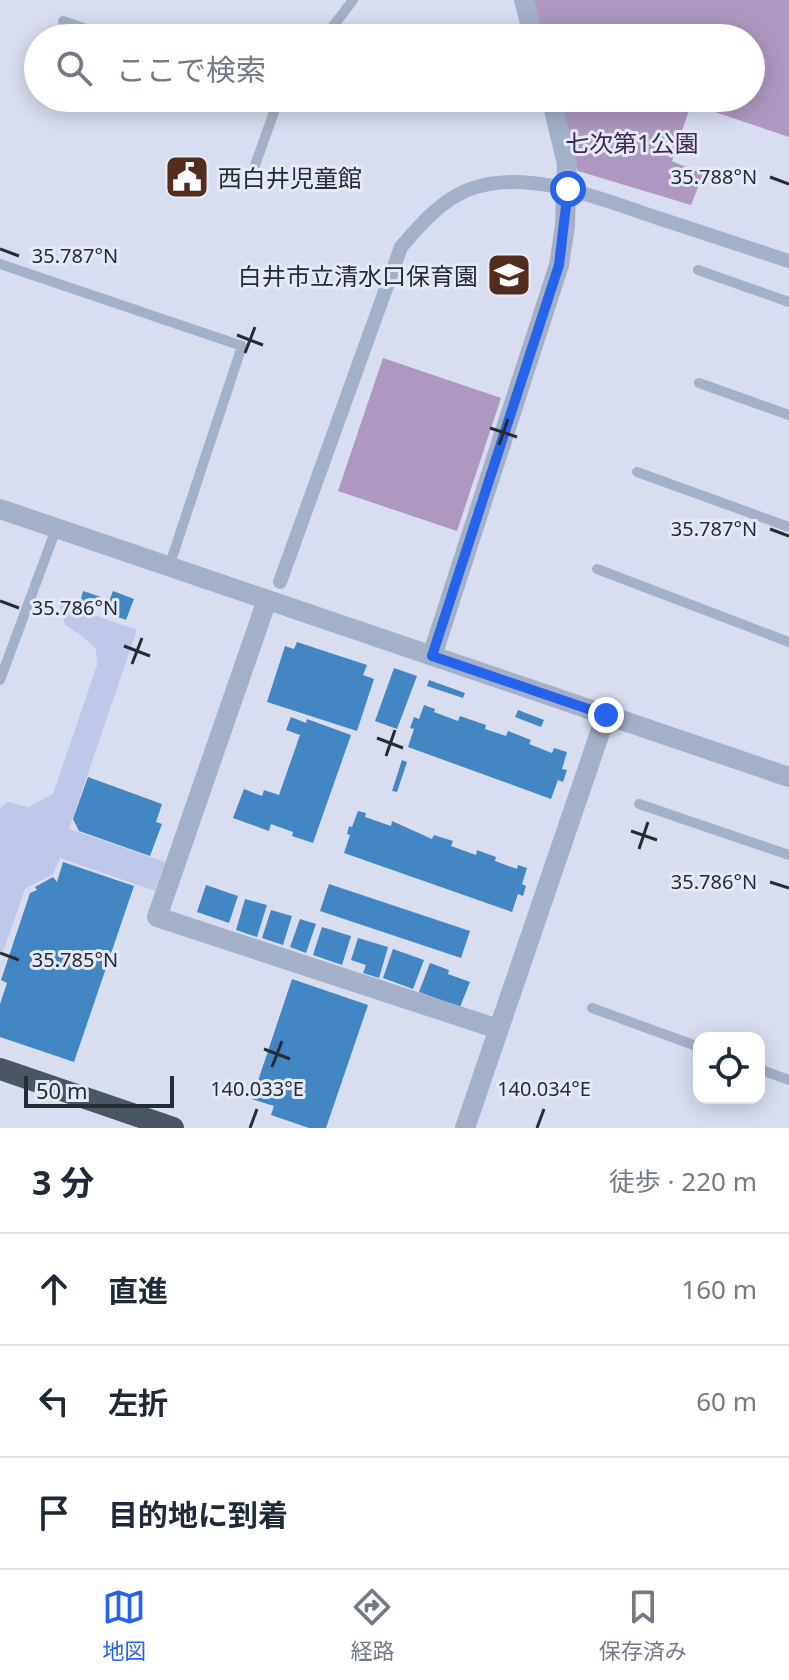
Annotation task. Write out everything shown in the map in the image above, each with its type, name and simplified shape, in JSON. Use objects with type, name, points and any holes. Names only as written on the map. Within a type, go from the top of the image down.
[{"type":"highway","points":[[0,1069],[173,1128]]},
{"type":"street","points":[[524,0],[530,24]]},
{"type":"street","points":[[432,656],[559,265],[568,189],[564,145],[555,112]]},
{"type":"street","points":[[280,582],[401,247],[422,222],[444,204],[471,189],[526,183],[568,189],[789,261]]},
{"type":"street","points":[[0,509],[789,777]]},
{"type":"street","points":[[267,600],[157,917],[498,1029]]},
{"type":"street","points":[[465,1128],[606,715]]},
{"type":"lane","points":[[335,24],[353,0]]},
{"type":"lane","points":[[63,21],[72,24]]},
{"type":"lane","points":[[248,185],[274,112]]},
{"type":"lane","points":[[0,264],[242,346],[169,567]]},
{"type":"lane","points":[[698,270],[789,302]]},
{"type":"lane","points":[[699,383],[789,415]]},
{"type":"lane","points":[[637,472],[789,527]]},
{"type":"lane","points":[[0,680],[56,529]]},
{"type":"lane","points":[[597,569],[789,642]]},
{"type":"lane","points":[[639,804],[789,855]]},
{"type":"lane","points":[[592,1008],[693,1045]]},
{"type":"lane","points":[[765,1071],[789,1080]]},
{"type":"green space","name":"七次第1公園","points":[[532,0],[789,0],[789,137],[715,112],[765,112],[765,24],[539,24]]},
{"type":"green space","name":"七次第1公園","points":[[563,112],[688,112],[672,161],[703,174],[691,205],[578,171]]},
{"type":"green space","points":[[383,358],[501,398],[457,531],[338,491]]},
{"type":"shaded area","points":[[59,603],[137,630],[69,829],[165,862],[155,891],[60,858],[53,874],[25,889],[3,952],[0,951],[0,808],[8,802],[28,807],[53,794],[97,665],[96,649],[65,625]]},
{"type":"building","points":[[83,591],[101,597],[97,609],[80,603]]},
{"type":"building","points":[[113,591],[134,599],[126,620],[105,612]]},
{"type":"building","points":[[297,642],[367,665],[363,675],[374,679],[357,731],[267,702],[285,646],[294,649]]},
{"type":"building","points":[[394,668],[417,676],[397,729],[375,721]]},
{"type":"building","points":[[429,680],[465,693],[463,698],[427,686]]},
{"type":"building","points":[[424,705],[458,721],[460,716],[486,725],[485,729],[506,736],[508,731],[552,753],[554,748],[567,752],[562,769],[567,770],[563,782],[558,780],[551,799],[408,747],[414,717],[419,719]]},
{"type":"building","points":[[518,710],[544,720],[541,727],[515,717]]},
{"type":"building","points":[[291,717],[306,723],[307,719],[351,735],[313,843],[271,824],[269,831],[233,818],[244,789],[262,796],[264,790],[279,795],[300,735],[286,730]]},
{"type":"building","points":[[402,760],[407,762],[397,792],[392,791]]},
{"type":"building","points":[[88,777],[162,804],[156,822],[162,824],[150,856],[79,831],[73,819]]},
{"type":"building","points":[[358,811],[366,813],[365,817],[391,826],[392,821],[432,839],[434,835],[453,841],[451,846],[476,855],[477,850],[517,869],[518,865],[527,868],[522,884],[526,886],[523,896],[518,894],[512,912],[344,853],[350,835],[347,834],[349,826],[352,827]]},
{"type":"building","points":[[63,862],[134,886],[74,1062],[0,1037],[0,1004],[7,983],[1,980],[30,893],[53,877],[57,882]]},
{"type":"building","points":[[329,884],[470,931],[461,958],[320,911]]},
{"type":"building","points":[[206,885],[238,896],[229,923],[197,912]]},
{"type":"building","points":[[245,899],[267,905],[257,937],[236,930]]},
{"type":"building","points":[[271,910],[292,916],[283,945],[262,938]]},
{"type":"building","points":[[300,919],[316,924],[306,953],[290,947]]},
{"type":"building","points":[[322,927],[351,936],[342,965],[313,955]]},
{"type":"building","points":[[358,938],[388,947],[379,978],[363,973],[366,965],[351,960]]},
{"type":"building","points":[[393,949],[424,960],[413,989],[383,978]]},
{"type":"building","points":[[430,963],[470,982],[460,1007],[419,992]]},
{"type":"building","points":[[292,979],[368,1005],[326,1128],[309,1128],[271,1115],[274,1106],[252,1099]]},
{"type":"place","name":"西白井児童館","points":[[187,177]]},
{"type":"place","name":"白井市立清水口保育園","points":[[509,275]]},
{"type":"route","points":[[568,189],[559,265],[432,656],[606,715]]}]
